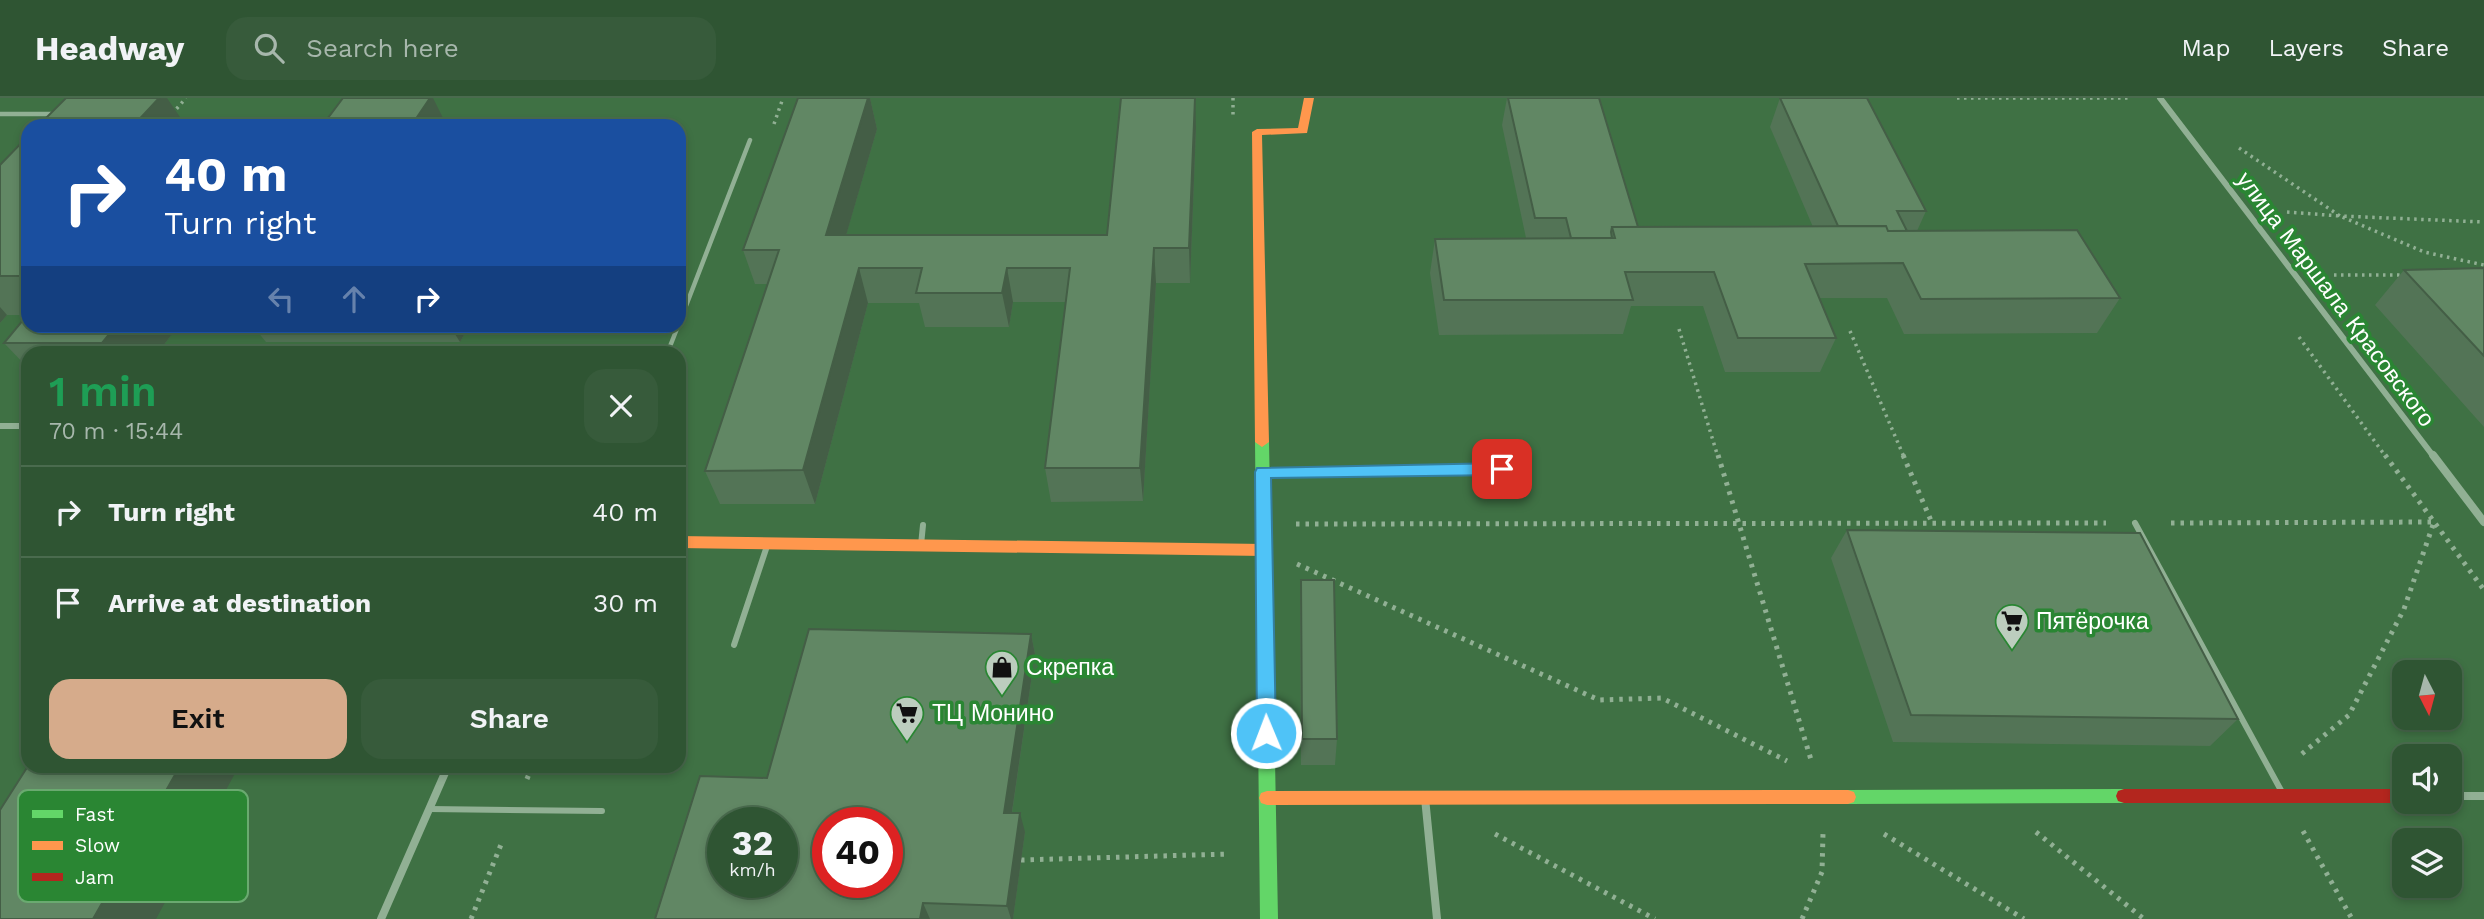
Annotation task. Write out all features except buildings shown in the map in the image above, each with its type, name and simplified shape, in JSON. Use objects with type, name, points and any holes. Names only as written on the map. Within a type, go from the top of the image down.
[{"type":"street","points":[[1269,919],[1257,132],[1303,131],[1309,98]]},
{"type":"street","name":"улица Маршала Красовского","points":[[2160,98],[2484,522]]},
{"type":"street","points":[[0,426],[21,426]]},
{"type":"street","points":[[686,542],[1264,550]]},
{"type":"street","points":[[381,919],[445,773]]},
{"type":"street","points":[[1267,798],[2392,796]]},
{"type":"street","points":[[2462,796],[2484,796]]},
{"type":"street","points":[[1425,797],[1437,919]]},
{"type":"lane","points":[[0,114],[66,114]]},
{"type":"lane","points":[[686,307],[750,140]]},
{"type":"lane","points":[[1263,472],[1502,469]]},
{"type":"lane","points":[[2135,523],[2284,796]]},
{"type":"lane","points":[[921,545],[923,525]]},
{"type":"lane","points":[[734,645],[768,543]]},
{"type":"lane","points":[[429,809],[602,811]]},
{"type":"path","points":[[171,114],[186,98]]},
{"type":"path","points":[[1957,98],[2125,99],[2133,110]]},
{"type":"path","points":[[2182,127],[2243,149],[2340,216],[2424,252],[2484,265]]},
{"type":"path","points":[[2244,208],[2340,216],[2484,222]]},
{"type":"path","points":[[2295,275],[2403,275]]},
{"type":"path","points":[[1679,328],[1823,797],[1822,872],[1802,919]]},
{"type":"path","points":[[1850,331],[1932,523]]},
{"type":"path","points":[[2294,331],[2484,590]]},
{"type":"path","points":[[1263,524],[2434,522]]},
{"type":"path","points":[[2274,778],[2348,715],[2403,610],[2434,522]]},
{"type":"path","points":[[1264,550],[1599,700],[1662,698],[1816,775]]},
{"type":"path","points":[[2284,796],[2352,919]]},
{"type":"path","points":[[1991,797],[2144,919]]},
{"type":"path","points":[[1486,830],[1655,919]]},
{"type":"path","points":[[1882,833],[2024,919]]},
{"type":"path","points":[[1021,860],[1229,853]]},
{"type":"traffic: fast","points":[[1262,442],[1269,919]]},
{"type":"traffic: fast","points":[[1848,797],[2124,796]]},
{"type":"traffic: slow","points":[[1262,442],[1257,132],[1303,131],[1309,98]]},
{"type":"traffic: slow","points":[[686,542],[1264,550]]},
{"type":"traffic: slow","points":[[1267,798],[1848,797]]},
{"type":"traffic: jam","points":[[2124,796],[2392,796]]},
{"type":"place","name":"Пятёрочка","points":[[2012,651]]},
{"type":"place","name":"Скрепка","points":[[1002,697]]},
{"type":"place","name":"ТЦ Монино","points":[[907,743]]},
{"type":"route","points":[[1266,733],[1263,472],[1502,469]]}]
